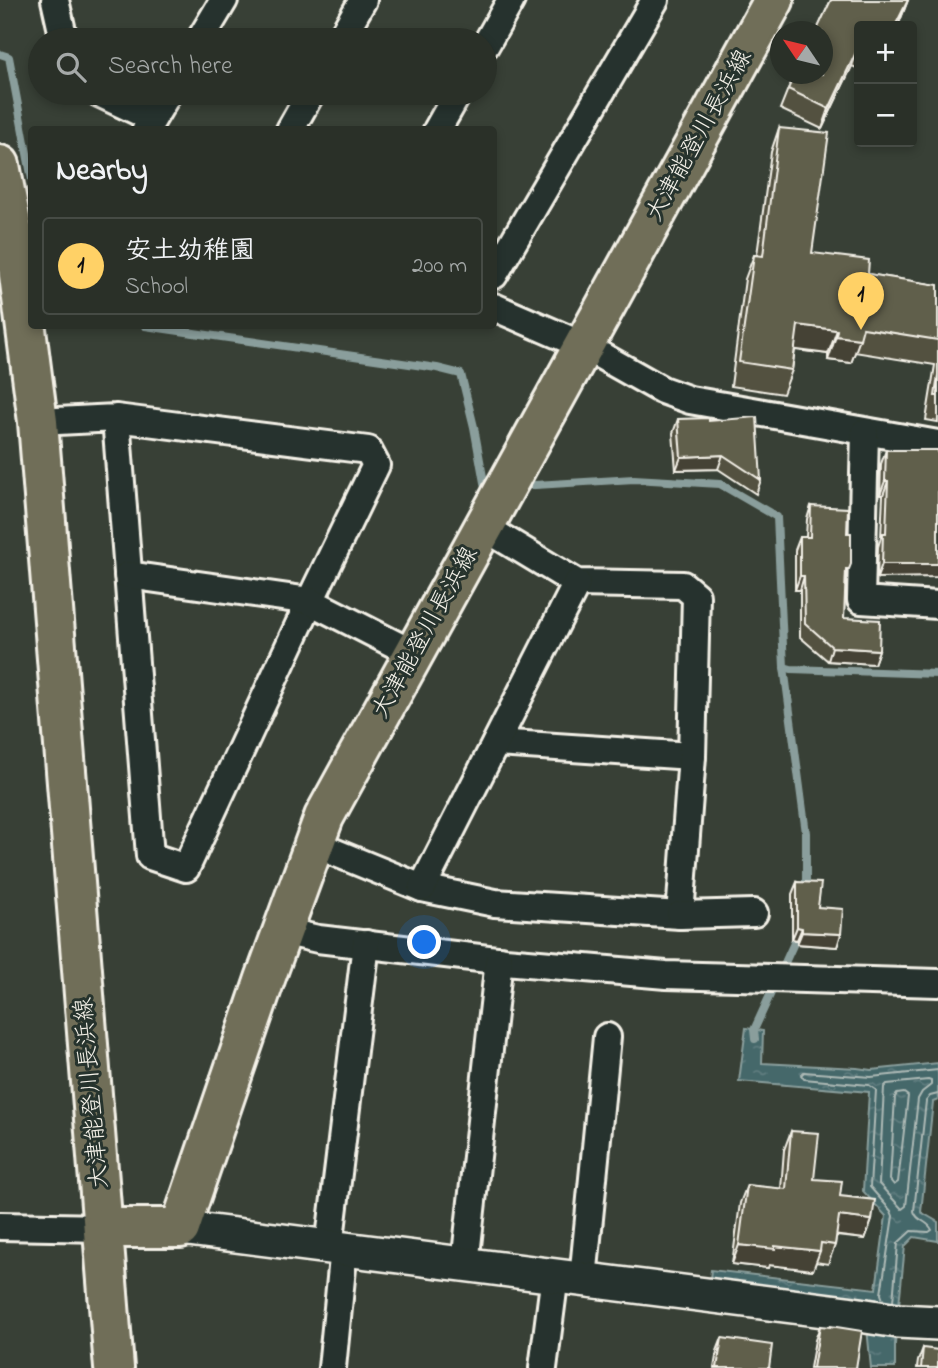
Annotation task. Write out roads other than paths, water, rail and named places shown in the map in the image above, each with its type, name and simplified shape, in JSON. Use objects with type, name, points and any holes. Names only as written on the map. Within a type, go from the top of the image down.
[{"type":"main road","name":"大津能登川長浜線","points":[[180,1228],[324,817],[774,0]]},
{"type":"main road","name":"大津能登川長浜線","points":[[0,165],[23,244],[28,303]]},
{"type":"main road","name":"大津能登川長浜線","points":[[30,329],[114,1368]]},
{"type":"main road","points":[[104,1228],[180,1228]]},
{"type":"street","points":[[55,0],[61,28]]},
{"type":"street","points":[[207,28],[224,0]]},
{"type":"street","points":[[347,28],[363,0]]},
{"type":"street","points":[[495,28],[511,0]]},
{"type":"street","points":[[497,270],[655,0]]},
{"type":"street","points":[[118,105],[149,124],[161,105]]},
{"type":"street","points":[[292,126],[304,105]]},
{"type":"street","points":[[440,126],[452,105]]},
{"type":"street","points":[[497,308],[584,346],[662,390],[690,400],[938,444]]},
{"type":"street","points":[[38,422],[116,418],[368,450],[376,465],[186,868],[150,856],[116,418]]},
{"type":"street","points":[[865,432],[861,600],[938,606]]},
{"type":"street","points":[[484,527],[577,583],[683,585],[696,596],[692,756],[680,915]]},
{"type":"street","points":[[128,575],[310,601],[414,654]]},
{"type":"street","points":[[422,888],[577,583]]},
{"type":"street","points":[[496,743],[692,756]]},
{"type":"street","points":[[314,844],[422,888],[495,903],[680,915],[754,913]]},
{"type":"street","points":[[282,931],[318,939],[499,960],[666,975],[938,983]]},
{"type":"street","points":[[332,1368],[336,1248],[366,944]]},
{"type":"street","points":[[465,1264],[499,960]]},
{"type":"street","points":[[543,1368],[569,1277],[607,1037]]},
{"type":"street","points":[[0,1226],[104,1228]]},
{"type":"street","points":[[180,1228],[889,1320],[938,1323]]},
{"type":"water","points":[[746,1028],[763,1031],[762,1063],[871,1070],[938,1063],[938,1100],[933,1102],[921,1212],[938,1222],[938,1241],[914,1237],[905,1246],[895,1368],[871,1368],[867,1328],[876,1299],[710,1279],[711,1270],[876,1289],[886,1216],[863,1191],[869,1092],[739,1081]]},
{"type":"waterway","points":[[0,54],[9,57],[28,159]]},
{"type":"waterway","points":[[166,329],[437,368],[461,374],[485,488],[492,488]]},
{"type":"waterway","points":[[519,486],[634,479],[720,484],[777,517],[784,667],[806,833],[806,892]]},
{"type":"waterway","points":[[784,667],[938,674]]},
{"type":"waterway","points":[[755,1039],[754,1030],[799,932]]},
{"type":"place","name":"安土幼稚園","points":[[861,330]]}]
